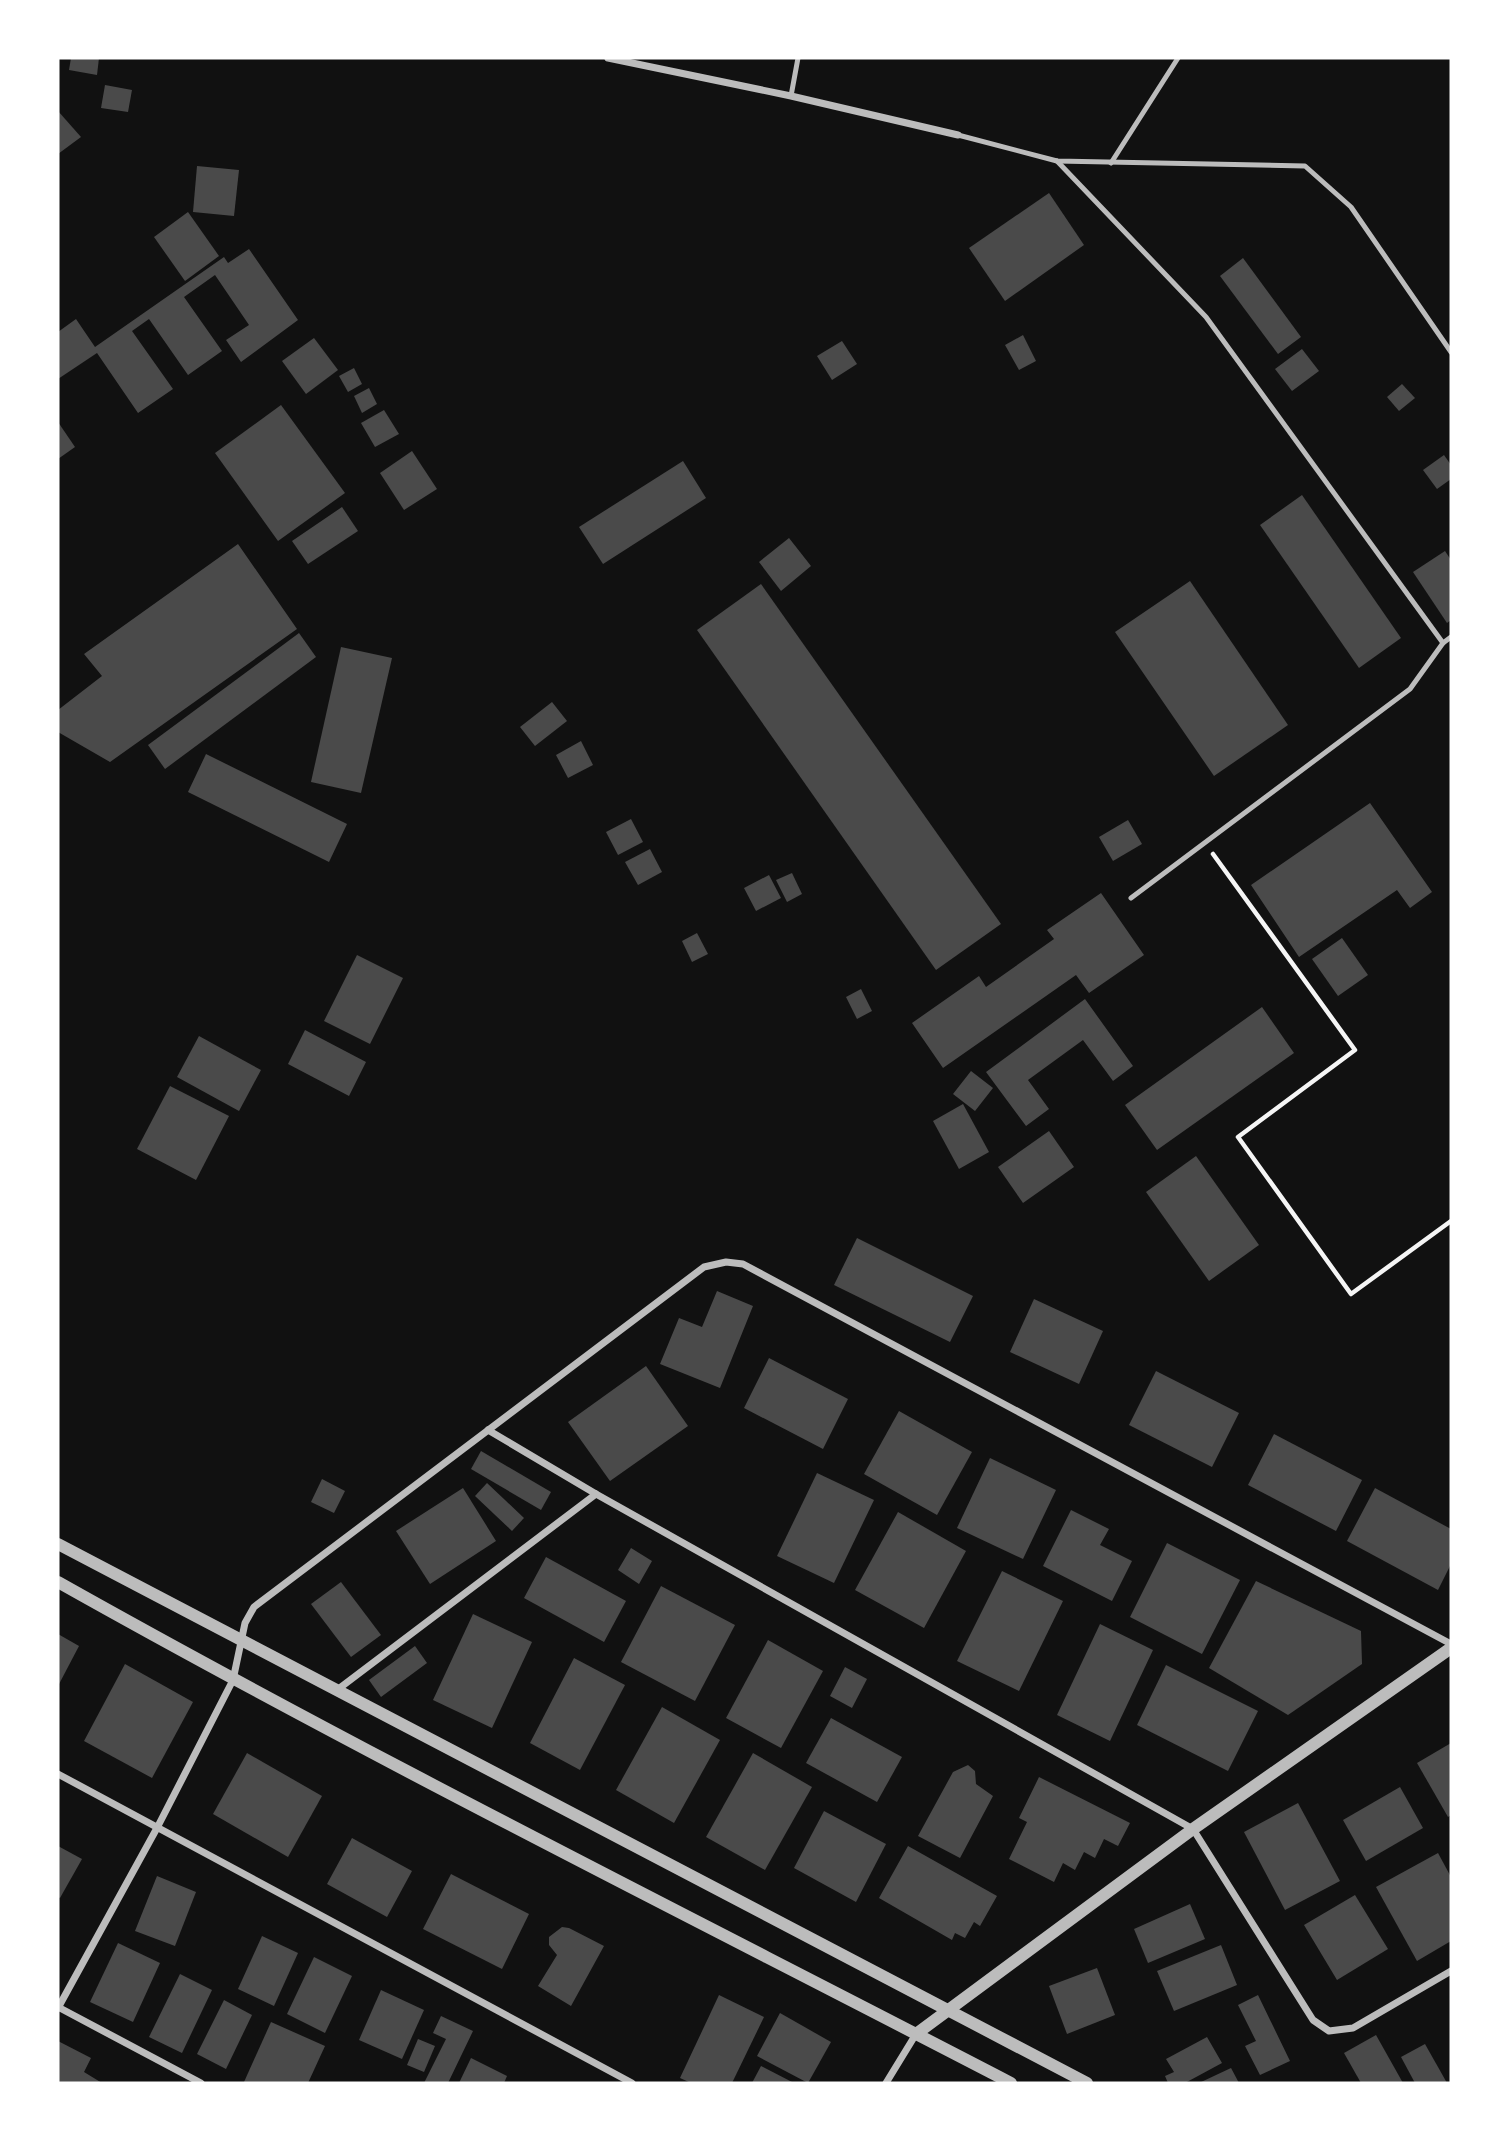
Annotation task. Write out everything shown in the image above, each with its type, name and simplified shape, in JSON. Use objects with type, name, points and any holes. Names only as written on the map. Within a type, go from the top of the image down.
[{"type":"street","points":[[608,58],[791,96],[958,135]]},
{"type":"street","points":[[201,2083],[58,2007],[158,1828],[233,1681],[245,1623],[254,1607],[704,1267],[726,1262],[743,1264],[1451,1646],[1193,1829],[948,2008],[916,2034],[886,2083]]},
{"type":"street","points":[[488,1430],[596,1494],[1193,1829],[1313,2020],[1329,2031],[1353,2028],[1451,1971]]},
{"type":"street","points":[[336,1690],[596,1494]]},
{"type":"street","points":[[58,1544],[1087,2083]]},
{"type":"street","points":[[58,1582],[233,1681],[666,1908],[1011,2083]]},
{"type":"street","points":[[58,1774],[632,2083]]},
{"type":"lane","points":[[791,96],[798,58]]},
{"type":"lane","points":[[1111,163],[1178,58]]},
{"type":"lane","points":[[958,135],[1057,161],[1305,166],[1351,207],[1451,352]]},
{"type":"lane","points":[[1057,161],[1206,317],[1443,643]]},
{"type":"lane","points":[[1132,898],[1206,845],[1410,689],[1443,643],[1451,637]]},
{"type":"path","points":[[1206,845],[1355,1050],[1238,1137],[1351,1294],[1451,1221]]},
{"type":"building","points":[[71,58],[99,58],[97,75],[69,70]]},
{"type":"building","points":[[105,85],[132,90],[128,112],[101,108]]},
{"type":"building","points":[[58,111],[81,137],[58,154]]},
{"type":"building","points":[[197,166],[239,170],[234,216],[193,212]]},
{"type":"building","points":[[1049,193],[1084,245],[1005,301],[969,248]]},
{"type":"building","points":[[188,212],[219,256],[185,281],[154,237]]},
{"type":"building","points":[[249,249],[298,320],[241,362],[226,340],[249,325],[215,275],[184,297],[222,351],[188,375],[149,319],[132,331],[173,389],[138,413],[97,353],[58,379],[58,332],[76,319],[95,347],[224,257],[228,263]]},
{"type":"building","points":[[1243,258],[1301,337],[1278,354],[1220,276]]},
{"type":"building","points":[[1023,335],[1036,361],[1019,370],[1005,345]]},
{"type":"building","points":[[314,338],[338,370],[306,394],[282,361]]},
{"type":"building","points":[[842,341],[857,364],[832,380],[817,356]]},
{"type":"building","points":[[1302,349],[1319,371],[1292,391],[1275,369]]},
{"type":"building","points":[[354,368],[362,384],[348,392],[339,376]]},
{"type":"building","points":[[1402,384],[1415,398],[1399,411],[1387,397]]},
{"type":"building","points":[[369,388],[377,404],[362,413],[354,396]]},
{"type":"building","points":[[281,405],[345,493],[278,541],[215,453]]},
{"type":"building","points":[[384,410],[399,434],[375,447],[361,423]]},
{"type":"building","points":[[58,422],[75,447],[58,459]]},
{"type":"building","points":[[412,451],[437,489],[404,510],[380,473]]},
{"type":"building","points":[[1444,455],[1451,465],[1451,479],[1437,489],[1423,470]]},
{"type":"building","points":[[683,461],[706,498],[603,564],[579,527]]},
{"type":"building","points":[[1302,495],[1401,638],[1359,668],[1260,525]]},
{"type":"building","points":[[342,507],[358,531],[308,564],[292,541]]},
{"type":"building","points":[[789,538],[811,566],[781,591],[759,562]]},
{"type":"building","points":[[238,544],[297,629],[110,762],[58,732],[58,710],[102,676],[84,654]]},
{"type":"building","points":[[1445,551],[1451,560],[1451,620],[1447,623],[1413,572]]},
{"type":"building","points":[[1190,581],[1288,725],[1214,776],[1115,632]]},
{"type":"building","points":[[761,584],[1001,924],[936,970],[697,630]]},
{"type":"building","points":[[299,633],[316,657],[165,769],[148,745]]},
{"type":"building","points":[[341,647],[392,658],[361,793],[311,782]]},
{"type":"building","points":[[552,702],[567,721],[535,746],[520,727]]},
{"type":"building","points":[[581,741],[593,765],[568,778],[556,755]]},
{"type":"building","points":[[206,754],[347,824],[329,862],[188,792]]},
{"type":"building","points":[[1370,803],[1432,892],[1410,908],[1397,890],[1299,957],[1251,885]]},
{"type":"building","points":[[631,819],[643,842],[618,855],[606,832]]},
{"type":"building","points":[[1128,820],[1142,844],[1113,861],[1099,837]]},
{"type":"building","points":[[650,849],[662,872],[638,885],[625,862]]},
{"type":"building","points":[[792,873],[802,894],[787,902],[776,880]]},
{"type":"building","points":[[769,875],[781,898],[756,911],[744,888]]},
{"type":"building","points":[[1101,893],[1144,955],[1089,993],[1076,975],[943,1068],[912,1023],[979,976],[986,987],[1054,939],[1047,930]]},
{"type":"building","points":[[697,933],[708,954],[692,962],[682,941]]},
{"type":"building","points":[[1342,938],[1368,975],[1338,996],[1312,959]]},
{"type":"building","points":[[357,955],[403,978],[370,1044],[324,1021]]},
{"type":"building","points":[[861,989],[872,1011],[857,1019],[846,997]]},
{"type":"building","points":[[1085,999],[1133,1066],[1113,1081],[1083,1040],[1028,1080],[1049,1109],[1026,1126],[986,1072]]},
{"type":"building","points":[[1262,1007],[1294,1053],[1157,1150],[1125,1105]]},
{"type":"building","points":[[305,1030],[366,1062],[349,1096],[288,1064]]},
{"type":"building","points":[[199,1036],[261,1070],[239,1111],[177,1077]]},
{"type":"building","points":[[971,1071],[993,1088],[975,1111],[953,1094]]},
{"type":"building","points":[[170,1086],[229,1116],[196,1180],[137,1149]]},
{"type":"building","points":[[963,1104],[989,1152],[959,1169],[933,1121]]},
{"type":"building","points":[[1049,1131],[1074,1167],[1023,1203],[998,1167]]},
{"type":"building","points":[[1196,1156],[1259,1245],[1209,1281],[1146,1192]]},
{"type":"building","points":[[857,1238],[973,1296],[950,1342],[834,1285]]},
{"type":"building","points":[[717,1291],[753,1306],[720,1388],[660,1364],[679,1318],[702,1327]]},
{"type":"building","points":[[1034,1299],[1103,1331],[1079,1384],[1010,1352]]},
{"type":"building","points":[[769,1358],[848,1399],[823,1449],[744,1408]]},
{"type":"building","points":[[646,1366],[688,1426],[610,1481],[568,1422]]},
{"type":"building","points":[[1156,1371],[1239,1413],[1212,1467],[1129,1425]]},
{"type":"building","points":[[899,1411],[972,1452],[937,1515],[864,1474]]},
{"type":"building","points":[[1274,1434],[1362,1480],[1336,1531],[1248,1485]]},
{"type":"building","points":[[481,1451],[551,1492],[541,1510],[471,1469]]},
{"type":"building","points":[[990,1458],[1056,1490],[1023,1559],[957,1528]]},
{"type":"building","points":[[817,1473],[874,1500],[834,1583],[777,1556]]},
{"type":"building","points":[[322,1479],[345,1491],[334,1513],[311,1502]]},
{"type":"building","points":[[487,1483],[524,1518],[512,1531],[475,1496]]},
{"type":"building","points":[[463,1488],[496,1541],[430,1584],[396,1531]]},
{"type":"building","points":[[1375,1488],[1451,1529],[1451,1564],[1438,1590],[1347,1541]]},
{"type":"building","points":[[1071,1510],[1109,1529],[1100,1545],[1132,1561],[1112,1601],[1043,1566]]},
{"type":"building","points":[[898,1512],[966,1551],[924,1628],[855,1590]]},
{"type":"building","points":[[1167,1543],[1240,1580],[1202,1654],[1130,1617]]},
{"type":"building","points":[[631,1548],[652,1561],[639,1584],[618,1570]]},
{"type":"building","points":[[546,1557],[626,1601],[604,1642],[524,1598]]},
{"type":"building","points":[[1002,1571],[1063,1601],[1019,1691],[957,1661]]},
{"type":"building","points":[[1256,1581],[1361,1631],[1362,1664],[1288,1715],[1209,1668]]},
{"type":"building","points":[[341,1582],[381,1635],[351,1657],[311,1604]]},
{"type":"building","points":[[661,1586],[735,1625],[695,1701],[621,1662]]},
{"type":"building","points":[[473,1614],[532,1642],[492,1728],[433,1700]]},
{"type":"building","points":[[1100,1624],[1153,1650],[1110,1741],[1057,1715]]},
{"type":"building","points":[[58,1634],[79,1646],[58,1686]]},
{"type":"building","points":[[768,1640],[823,1671],[781,1748],[726,1718]]},
{"type":"building","points":[[415,1646],[427,1663],[381,1697],[369,1680]]},
{"type":"building","points":[[574,1658],[625,1685],[580,1770],[530,1743]]},
{"type":"building","points":[[125,1664],[193,1702],[152,1778],[84,1741]]},
{"type":"building","points":[[1166,1665],[1258,1711],[1228,1771],[1137,1725]]},
{"type":"building","points":[[845,1667],[867,1679],[852,1708],[830,1696]]},
{"type":"building","points":[[662,1707],[720,1740],[674,1823],[616,1790]]},
{"type":"building","points":[[831,1718],[902,1757],[877,1802],[806,1763]]},
{"type":"building","points":[[1451,1743],[1451,1815],[1448,1817],[1417,1763]]},
{"type":"building","points":[[247,1753],[322,1796],[288,1857],[213,1814]]},
{"type":"building","points":[[753,1753],[812,1787],[765,1870],[706,1837]]},
{"type":"building","points":[[968,1765],[975,1771],[976,1784],[993,1796],[960,1858],[918,1836],[953,1772]]},
{"type":"building","points":[[1039,1777],[1130,1823],[1118,1846],[1104,1839],[1095,1858],[1084,1852],[1075,1870],[1063,1863],[1054,1882],[1009,1859],[1027,1822],[1019,1818]]},
{"type":"building","points":[[1400,1787],[1423,1828],[1366,1861],[1343,1820]]},
{"type":"building","points":[[1298,1803],[1340,1881],[1285,1910],[1244,1832]]},
{"type":"building","points":[[824,1811],[886,1844],[856,1902],[794,1868]]},
{"type":"building","points":[[352,1838],[412,1871],[387,1917],[327,1884]]},
{"type":"building","points":[[58,1846],[82,1859],[60,1898],[58,1897]]},
{"type":"building","points":[[908,1846],[997,1896],[980,1926],[974,1922],[965,1938],[955,1933],[952,1940],[879,1898]]},
{"type":"building","points":[[1438,1853],[1451,1877],[1451,1941],[1417,1961],[1376,1887]]},
{"type":"building","points":[[451,1874],[529,1914],[502,1969],[423,1929]]},
{"type":"building","points":[[157,1876],[196,1892],[175,1946],[135,1931]]},
{"type":"building","points":[[1355,1895],[1388,1949],[1337,1980],[1304,1925]]},
{"type":"building","points":[[1190,1904],[1205,1939],[1148,1963],[1134,1929]]},
{"type":"building","points":[[562,1927],[604,1946],[571,2006],[538,1986],[557,1955],[549,1945],[549,1937]]},
{"type":"building","points":[[262,1936],[298,1953],[274,2006],[238,1989]]},
{"type":"building","points":[[118,1943],[160,1963],[133,2022],[90,2002]]},
{"type":"building","points":[[1221,1945],[1237,1985],[1174,2011],[1157,1971]]},
{"type":"building","points":[[314,1957],[352,1976],[325,2033],[287,2014]]},
{"type":"building","points":[[1097,1968],[1115,2015],[1067,2034],[1049,1986]]},
{"type":"building","points":[[180,1974],[212,1990],[182,2053],[149,2037]]},
{"type":"building","points":[[381,1990],[424,2010],[402,2059],[359,2040]]},
{"type":"building","points":[[719,1995],[764,2017],[732,2083],[691,2083],[680,2078]]},
{"type":"building","points":[[1258,1995],[1290,2061],[1260,2075],[1245,2046],[1256,2041],[1238,2005]]},
{"type":"building","points":[[224,2000],[252,2015],[226,2069],[197,2054]]},
{"type":"building","points":[[780,2013],[831,2042],[808,2083],[757,2056]]},
{"type":"building","points":[[441,2016],[473,2031],[448,2083],[424,2083],[446,2039],[433,2033]]},
{"type":"building","points":[[271,2022],[325,2046],[308,2083],[244,2082]]},
{"type":"building","points":[[1376,2035],[1403,2083],[1361,2083],[1344,2053]]},
{"type":"building","points":[[1207,2037],[1222,2063],[1185,2083],[1168,2083],[1165,2076],[1174,2072],[1166,2059]]},
{"type":"building","points":[[418,2039],[435,2046],[424,2072],[407,2065]]},
{"type":"building","points":[[58,2041],[91,2058],[84,2072],[102,2083],[58,2083]]},
{"type":"building","points":[[1425,2044],[1447,2083],[1415,2083],[1401,2057]]},
{"type":"building","points":[[471,2058],[507,2076],[504,2083],[459,2083]]},
{"type":"building","points":[[761,2066],[794,2083],[752,2083]]},
{"type":"building","points":[[1231,2068],[1239,2083],[1199,2083]]}]
